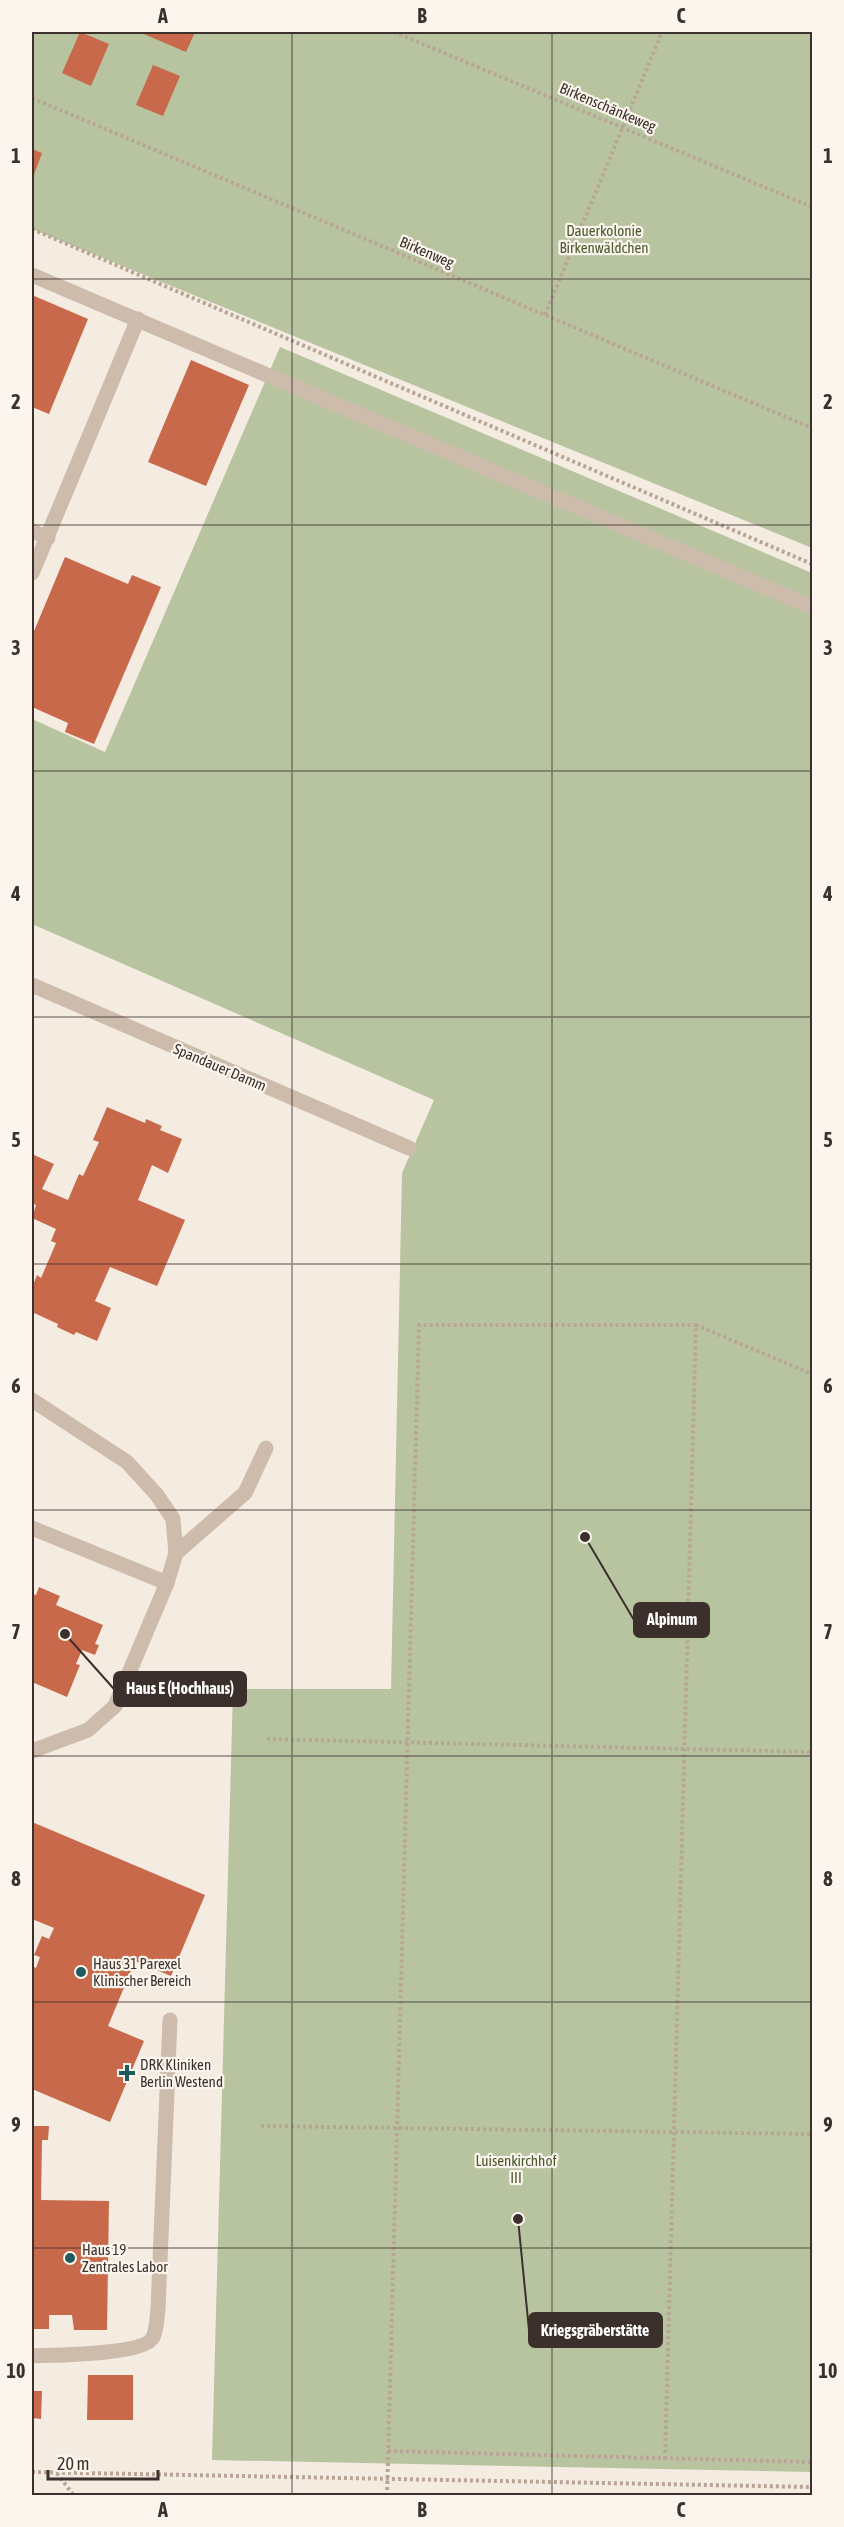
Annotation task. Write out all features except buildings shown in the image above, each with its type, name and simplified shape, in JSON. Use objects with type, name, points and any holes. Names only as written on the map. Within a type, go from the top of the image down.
[{"type":"street","points":[[32,275],[813,607]]},
{"type":"street","points":[[32,573],[138,319]]},
{"type":"street","points":[[32,531],[48,538]]},
{"type":"street","name":"Spandauer Damm","points":[[32,985],[409,1148]]},
{"type":"street","points":[[32,1401],[127,1462],[157,1495],[173,1519],[176,1553],[167,1583],[115,1706],[88,1730],[32,1751]]},
{"type":"street","points":[[176,1553],[245,1493],[266,1448]]},
{"type":"street","points":[[32,1528],[167,1583]]},
{"type":"street","points":[[32,2356],[91,2354],[145,2345],[153,2338],[158,2309],[170,2020]]},
{"type":"path","name":"Birkenschänkeweg","points":[[394,32],[813,207]]},
{"type":"path","points":[[545,315],[662,32]]},
{"type":"path","name":"Birkenweg","points":[[32,98],[813,428]]},
{"type":"path","points":[[32,229],[813,564]]},
{"type":"path","points":[[387,2496],[419,1325],[696,1326],[813,1374]]},
{"type":"path","points":[[664,2459],[696,1326]]},
{"type":"path","points":[[267,1739],[813,1752]]},
{"type":"path","points":[[261,2126],[813,2134]]},
{"type":"path","points":[[388,2451],[813,2462]]},
{"type":"path","points":[[32,2472],[813,2487]]},
{"type":"path","points":[[57,2472],[74,2496]]},
{"type":"green space","name":"Dauerkolonie Birkenwäldchen","points":[[32,32],[812,32],[812,548],[32,229]]},
{"type":"green space","name":"Luisenkirchhof III","points":[[280,347],[812,573],[812,2472],[212,2460],[233,1689],[391,1689],[402,1173],[434,1100],[32,924],[32,719],[105,752]]},
{"type":"place","name":"Alpinum","points":[[585,1537]]},
{"type":"place","name":"Haus E (Hochhaus)","points":[[65,1634]]},
{"type":"place","name":"Haus 31 Parexel Klinischer Bereich","points":[[81,1972]]},
{"type":"place","name":"DRK Kliniken Berlin Westend","points":[[127,2073]]},
{"type":"place","name":"Kriegsgräberstätte","points":[[518,2219]]},
{"type":"place","name":"Haus 19 Zentrales Labor","points":[[70,2258]]}]
